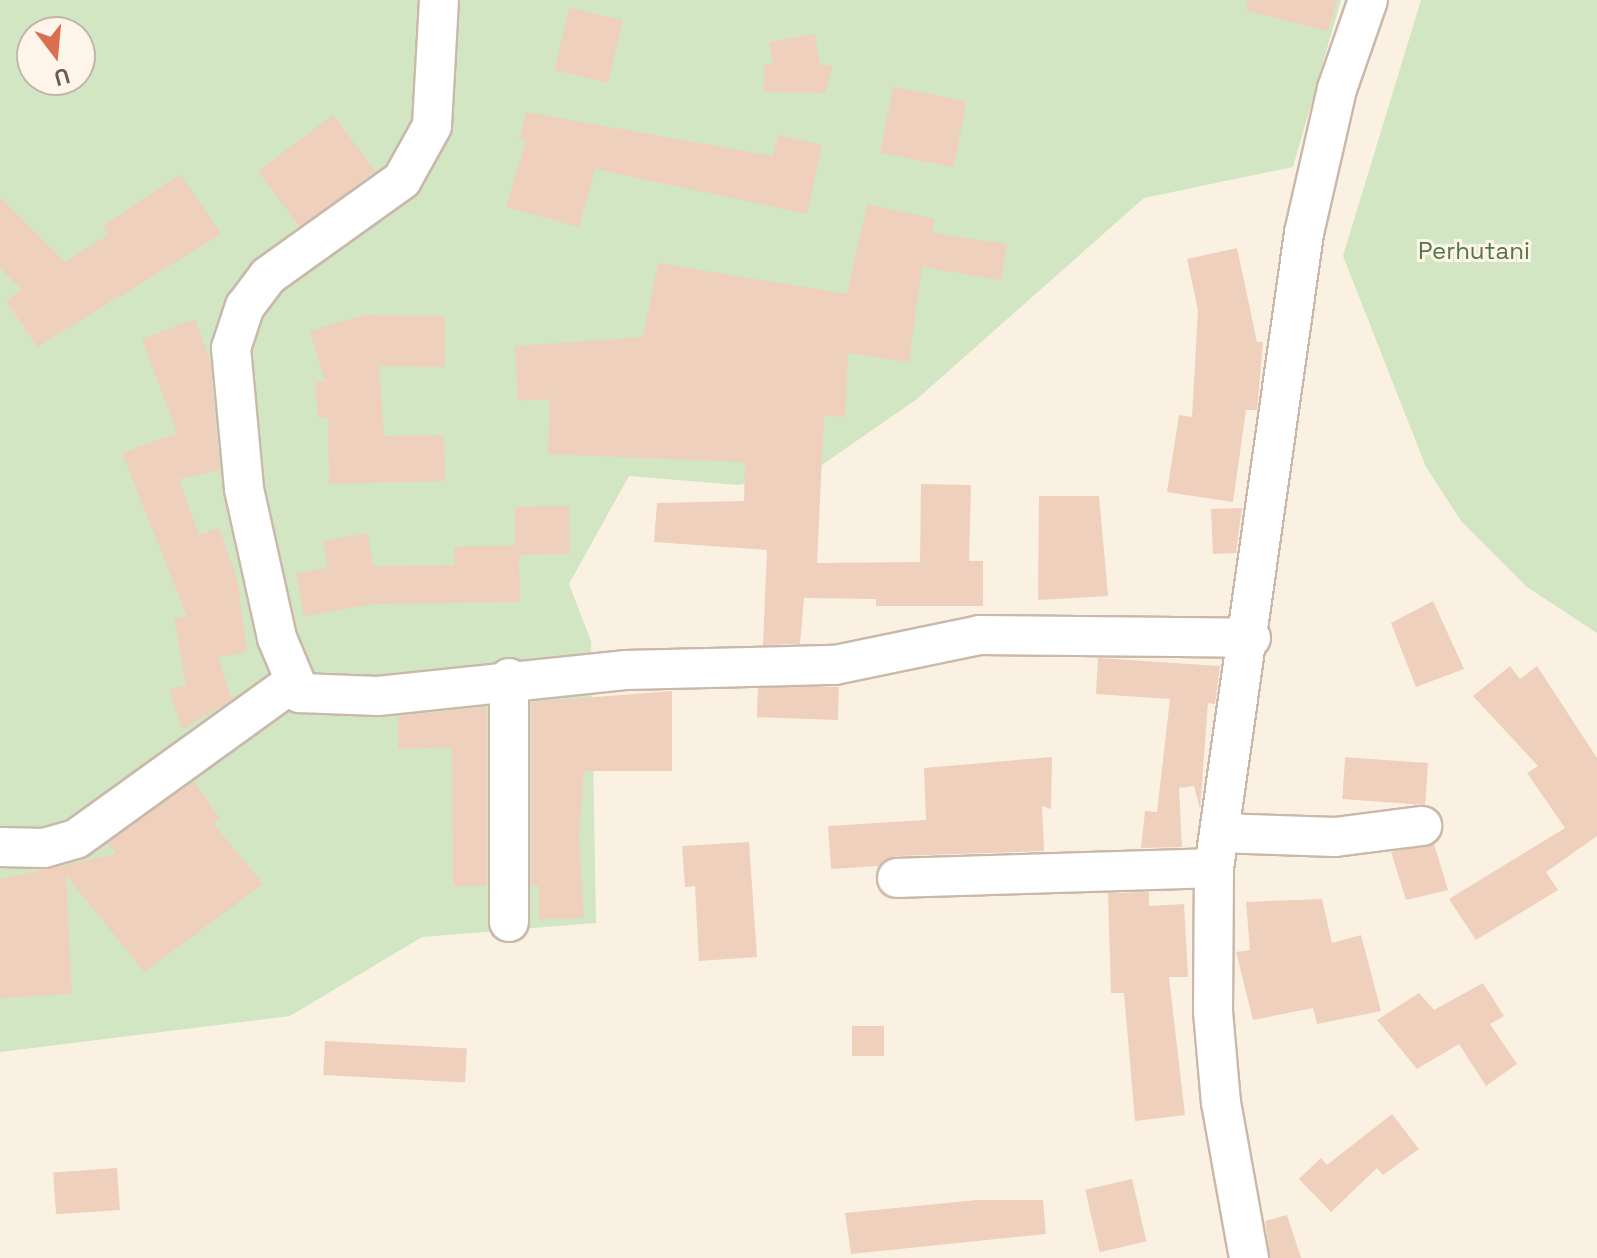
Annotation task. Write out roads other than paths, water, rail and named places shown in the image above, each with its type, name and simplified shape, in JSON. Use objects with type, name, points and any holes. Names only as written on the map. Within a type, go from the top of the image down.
[{"type":"street","points":[[439,0],[432,126],[402,180],[268,276],[245,306],[231,348],[244,489],[292,683],[312,696],[378,696],[509,678],[835,665],[980,635],[1027,632],[1251,638]]},
{"type":"street","points":[[1249,1258],[1221,1103],[1213,1011],[1216,851],[1251,638],[1304,233],[1337,89],[1368,0]]},
{"type":"street","points":[[509,678],[509,922]]},
{"type":"street","points":[[0,847],[44,848],[76,839],[292,683]]},
{"type":"street","points":[[897,878],[1216,851],[1422,826]]},
{"type":"park label","name":"Perhutani","points":[[1474,251]]}]
